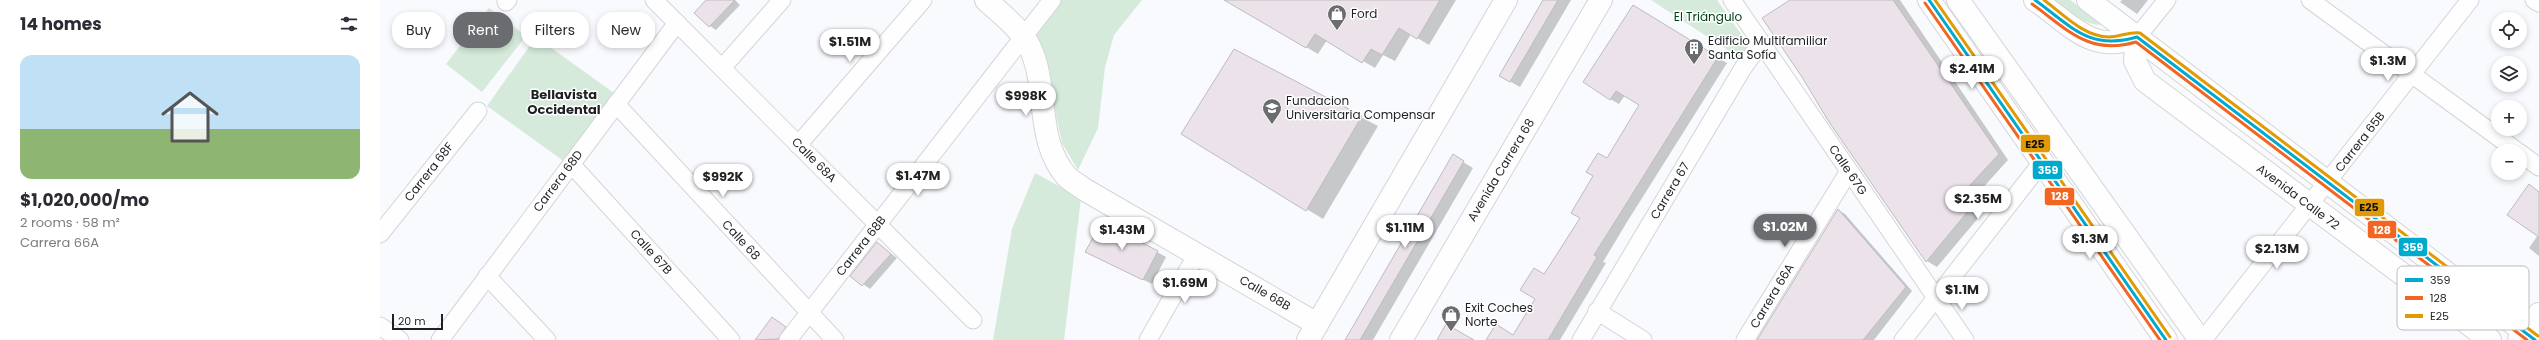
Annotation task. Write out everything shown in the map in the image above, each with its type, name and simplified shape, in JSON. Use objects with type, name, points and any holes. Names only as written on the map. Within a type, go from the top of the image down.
[{"type":"main road","name":"Calle 68B","points":[[986,0],[1023,36],[1032,51],[1037,68],[1044,124],[1058,163],[1068,177],[1087,191],[1197,254],[1313,332]]},
{"type":"main road","points":[[1313,332],[1506,0]]},
{"type":"main road","name":"Avenida Carrera 68","points":[[1401,340],[1601,0]]},
{"type":"main road","points":[[1929,0],[2043,161],[2166,340]]},
{"type":"main road","points":[[1958,0],[2200,340]]},
{"type":"main road","points":[[2035,0],[2083,36],[2093,41],[2116,44],[2137,37]]},
{"type":"main road","points":[[2088,0],[2329,182],[2436,266]]},
{"type":"main road","name":"Avenida Calle 72","points":[[2137,37],[2135,61],[2145,81],[2397,271]]},
{"type":"main road","points":[[2517,330],[2526,337],[2539,314]]},
{"type":"main road","name":"Avenida Calle 72","points":[[2477,330],[2490,340]]},
{"type":"street","name":"Calle 68A","points":[[654,0],[973,320]]},
{"type":"street","points":[[722,68],[782,0]]},
{"type":"street","points":[[798,145],[923,0]]},
{"type":"street","name":"Carrera 68B","points":[[788,340],[808,312],[878,225],[1052,0]]},
{"type":"street","name":"Calle 67G","points":[[1732,0],[1965,340]]},
{"type":"street","points":[[2137,37],[2166,0]]},
{"type":"street","points":[[2310,0],[2411,76],[2507,144]]},
{"type":"street","name":"Carrera 65B","points":[[2203,340],[2329,182],[2470,0]]},
{"type":"street","points":[[2534,0],[2539,3]]},
{"type":"street","name":"Carrera 68D","points":[[440,340],[677,23]]},
{"type":"street","name":"Carrera 67","points":[[1581,340],[1743,68],[1761,43]]},
{"type":"street","name":"Calle 68","points":[[616,104],[835,340]]},
{"type":"street","name":"Carrera 68F","points":[[380,234],[478,110]]},
{"type":"street","points":[[2527,158],[2539,167]]},
{"type":"street","points":[[1903,340],[2043,161]]},
{"type":"street","name":"Calle 67B","points":[[571,164],[731,340]]},
{"type":"street","name":"Carrera 66A","points":[[1745,340],[1849,171]]},
{"type":"street","points":[[1148,340],[1197,254]]},
{"type":"street","points":[[487,276],[547,340]]},
{"type":"street","points":[[1597,311],[1643,340]]},
{"type":"street","points":[[380,326],[400,340]]},
{"type":"green space","points":[[1059,0],[1142,0],[1114,35],[1105,67],[1098,128],[1078,170],[1062,143],[1045,63],[1031,33]]},
{"type":"green space","name":"El Triángulo","points":[[1651,0],[1717,0],[1748,44],[1740,58]]},
{"type":"green space","points":[[2053,0],[2070,0],[2103,25],[2089,23],[2082,20]]},
{"type":"green space","points":[[489,8],[494,12],[486,12]]},
{"type":"green space","points":[[513,26],[521,32],[521,42],[482,92],[446,64],[458,48],[513,48]]},
{"type":"green space","points":[[528,48],[551,48],[614,93],[565,162],[487,106]]},
{"type":"green space","points":[[1035,173],[1081,198],[1064,340],[993,340],[1012,229]]},
{"type":"building","points":[[706,0],[735,0],[709,27],[694,13]]},
{"type":"building","name":"Ford","points":[[1224,0],[1440,0],[1417,39],[1399,28],[1382,55],[1371,49],[1362,63],[1315,34],[1306,48]]},
{"type":"building","points":[[1543,0],[1558,0],[1510,82],[1499,76]]},
{"type":"building","points":[[1790,0],[1893,0],[1999,154],[1959,197],[1969,210],[1926,262],[1829,122],[1802,77],[1762,18]]},
{"type":"building","points":[[1633,5],[1718,57],[1594,255],[1597,257],[1548,340],[1486,340],[1496,324],[1513,335],[1535,299],[1520,290],[1534,268],[1544,274],[1557,254],[1580,218],[1571,213],[1593,176],[1586,172],[1598,153],[1607,158],[1639,105],[1616,91],[1610,100],[1583,82]]},
{"type":"building","name":"Fundacion Universitaria Compensar","points":[[1234,49],[1362,116],[1306,211],[1181,134]]},
{"type":"building","points":[[1453,154],[1464,161],[1360,340],[1345,340]]},
{"type":"building","points":[[2529,184],[2539,192],[2539,237],[2507,215]]},
{"type":"building","points":[[1838,209],[1906,287],[1863,340],[1757,340]]},
{"type":"building","points":[[1102,222],[1158,251],[1143,280],[1085,252]]},
{"type":"building","points":[[877,242],[891,254],[862,286],[850,276]]},
{"type":"building","points":[[772,317],[786,327],[778,339],[755,340]]},
{"type":"building","name":"Exit Coches Norte","points":[[1446,324],[1474,340],[1437,340]]},
{"type":"transit line","name":"359","points":[[1929,0],[2166,340]]},
{"type":"transit line","name":"E25","points":[[1935,0],[2170,337]]},
{"type":"transit line","name":"359","points":[[2035,0],[2070,27],[2093,38],[2106,41],[2137,37],[2438,266]]},
{"type":"transit line","name":"E25","points":[[2044,0],[2074,24],[2091,33],[2109,37],[2140,33],[2446,266]]},
{"type":"transit line","name":"128","points":[[1925,3],[2160,340]]},
{"type":"transit line","name":"128","points":[[2032,4],[2068,31],[2092,43],[2119,45],[2136,42],[2430,266]]},
{"type":"transit line","name":"E25","points":[[2529,329],[2538,336]]},
{"type":"transit line","name":"128","points":[[2514,330],[2527,340]]},
{"type":"transit line","name":"359","points":[[2522,330],[2535,340]]},
{"type":"place","name":"Ford","points":[[1337,31]]},
{"type":"place","name":"Edificio Multifamiliar Santa Sofía","points":[[1694,65]]},
{"type":"place","name":"Fundacion Universitaria Compensar","points":[[1272,125]]},
{"type":"place","name":"Exit Coches Norte","points":[[1451,332]]},
{"type":"district","name":"Bellavista Occidental","points":[[564,102]]}]
